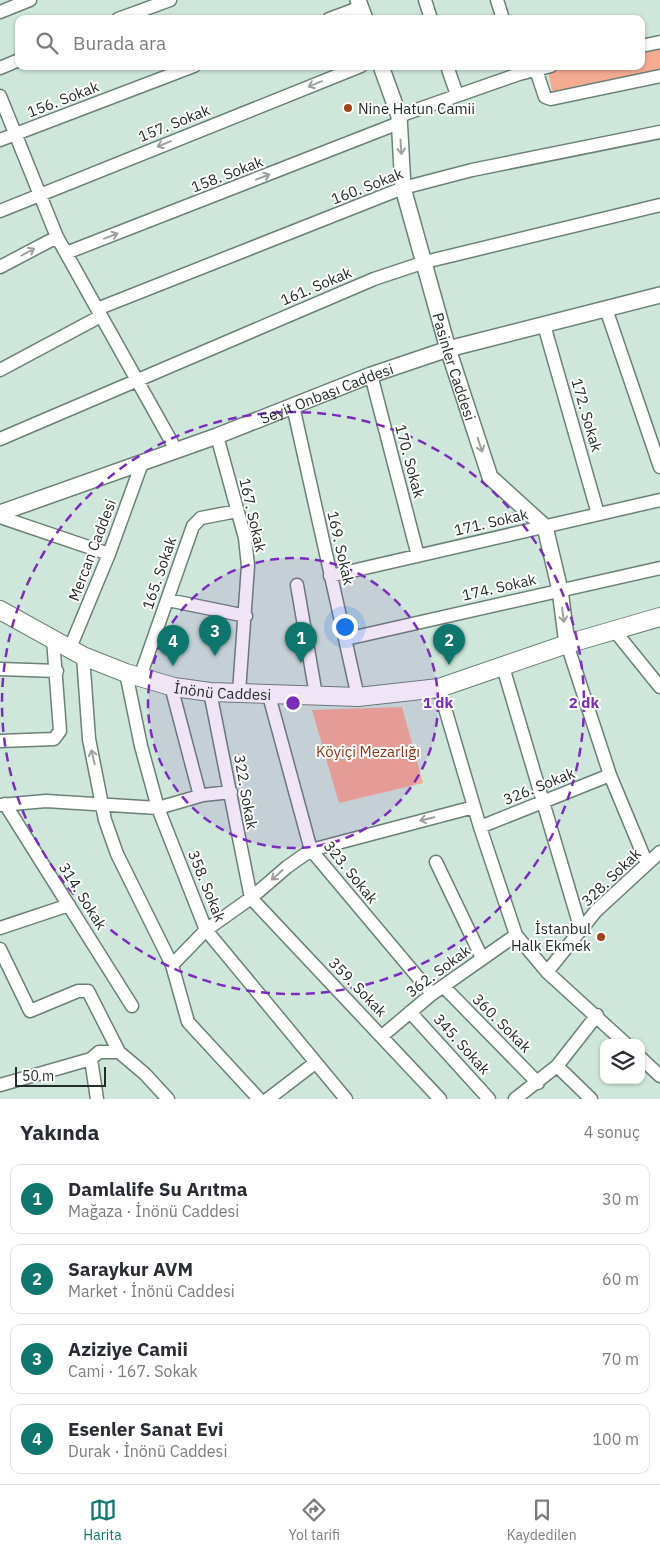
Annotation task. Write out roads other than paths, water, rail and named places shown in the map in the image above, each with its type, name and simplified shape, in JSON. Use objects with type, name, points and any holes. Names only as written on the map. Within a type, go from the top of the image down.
[{"type":"main road","name":"İnönü Caddesi","points":[[0,610],[76,652],[133,675],[172,686],[210,692],[268,692],[358,697],[438,688],[567,644],[660,617]]},
{"type":"street","points":[[0,12],[30,0]]},
{"type":"street","points":[[129,15],[170,0]]},
{"type":"street","points":[[425,0],[430,15]]},
{"type":"street","points":[[500,0],[502,15]]},
{"type":"street","points":[[342,15],[361,9]]},
{"type":"street","points":[[645,45],[660,42]]},
{"type":"street","points":[[0,68],[15,62]]},
{"type":"street","name":"156. Sokak","points":[[0,140],[184,70]]},
{"type":"street","name":"157. Sokak","points":[[0,210],[351,70]]},
{"type":"street","name":"Pasinler Caddesi","points":[[382,70],[399,120],[403,188],[448,349],[490,477],[544,527]]},
{"type":"street","points":[[449,70],[458,95]]},
{"type":"street","name":"158. Sokak","points":[[66,253],[399,120],[518,70],[536,70]]},
{"type":"street","points":[[536,70],[545,97],[551,99],[660,76]]},
{"type":"street","points":[[0,96],[57,237],[176,450]]},
{"type":"street","name":"160. Sokak","points":[[0,370],[99,312],[403,188],[472,170],[660,132]]},
{"type":"street","name":"161. Sokak","points":[[0,440],[374,279],[425,262],[660,205]]},
{"type":"street","points":[[0,267],[57,237]]},
{"type":"street","name":"Seyit Onbaşı Caddesi","points":[[0,513],[216,436],[371,375],[448,349],[660,295]]},
{"type":"street","points":[[606,309],[660,467]]},
{"type":"street","name":"172. Sokak","points":[[544,325],[598,514]]},
{"type":"street","name":"170. Sokak","points":[[371,375],[418,556]]},
{"type":"street","name":"169. Sokak","points":[[293,406],[358,697]]},
{"type":"street","name":"167. Sokak","points":[[216,436],[245,538],[248,566],[246,616],[239,692]]},
{"type":"street","name":"Mercan Caddesi","points":[[76,652],[142,463]]},
{"type":"street","name":"171. Sokak","points":[[330,576],[660,500]]},
{"type":"street","name":"165. Sokak","points":[[133,675],[168,600],[193,526],[201,518],[237,511]]},
{"type":"street","points":[[0,517],[109,554]]},
{"type":"street","points":[[544,527],[560,590],[567,644],[610,775],[647,864]]},
{"type":"street","name":"174. Sokak","points":[[346,639],[660,568]]},
{"type":"street","points":[[297,585],[316,695]]},
{"type":"street","points":[[168,600],[246,616]]},
{"type":"street","points":[[614,630],[660,687]]},
{"type":"street","points":[[0,741],[54,739],[60,731],[57,671],[53,639]]},
{"type":"street","points":[[76,652],[89,739],[105,820],[117,854],[172,966],[188,1022],[259,1099]]},
{"type":"street","points":[[502,667],[581,930]]},
{"type":"street","points":[[0,669],[57,671]]},
{"type":"street","name":"358. Sokak","points":[[133,675],[141,746],[158,808],[206,930],[346,1099]]},
{"type":"street","points":[[172,686],[200,796]]},
{"type":"street","points":[[438,688],[480,827],[516,935],[546,972],[621,1039]]},
{"type":"street","name":"322. Sokak","points":[[210,692],[251,898]]},
{"type":"street","name":"323. Sokak","points":[[268,692],[311,850],[432,994]]},
{"type":"street","name":"326. Sokak","points":[[480,827],[610,775]]},
{"type":"street","points":[[3,804],[46,801],[158,808],[200,796],[231,792]]},
{"type":"street","name":"314. Sokak","points":[[3,804],[69,904],[132,1006]]},
{"type":"street","points":[[172,966],[206,930],[251,898],[286,867],[311,850],[474,807]]},
{"type":"street","name":"328. Sokak","points":[[546,972],[596,911],[660,852]]},
{"type":"street","points":[[436,862],[482,958]]},
{"type":"street","name":"359. Sokak","points":[[251,898],[440,1099]]},
{"type":"street","points":[[0,928],[69,904]]},
{"type":"street","name":"362. Sokak","points":[[382,1036],[432,994],[516,935]]},
{"type":"street","points":[[0,949],[30,1011],[78,992],[88,991],[119,1052],[145,1074],[168,1099]]},
{"type":"street","name":"360. Sokak","points":[[443,986],[538,1083]]},
{"type":"street","name":"345. Sokak","points":[[410,1012],[489,1099]]},
{"type":"street","points":[[515,1099],[538,1083],[557,1066],[597,1016]]},
{"type":"street","points":[[0,1085],[91,1059],[99,1052],[119,1052]]},
{"type":"street","points":[[91,1059],[97,1099]]},
{"type":"street","points":[[645,1062],[660,1076]]},
{"type":"street","points":[[268,1099],[315,1063]]},
{"type":"street","points":[[557,1066],[591,1099]]},
{"type":"place","name":"Nine Hatun Camii","points":[[348,108]]},
{"type":"place","name":"Aziziye Camii","points":[[215,656]]},
{"type":"place","name":"Damlalife Su Arıtma","points":[[301,663]]},
{"type":"place","name":"Saraykur AVM","points":[[449,665]]},
{"type":"place","name":"Esenler Sanat Evi","points":[[173,666]]},
{"type":"place","name":"İstanbul Halk Ekmek","points":[[601,937]]},
{"type":"park label","name":"Köyiçi Mezarlığı","points":[[368,751]]}]
